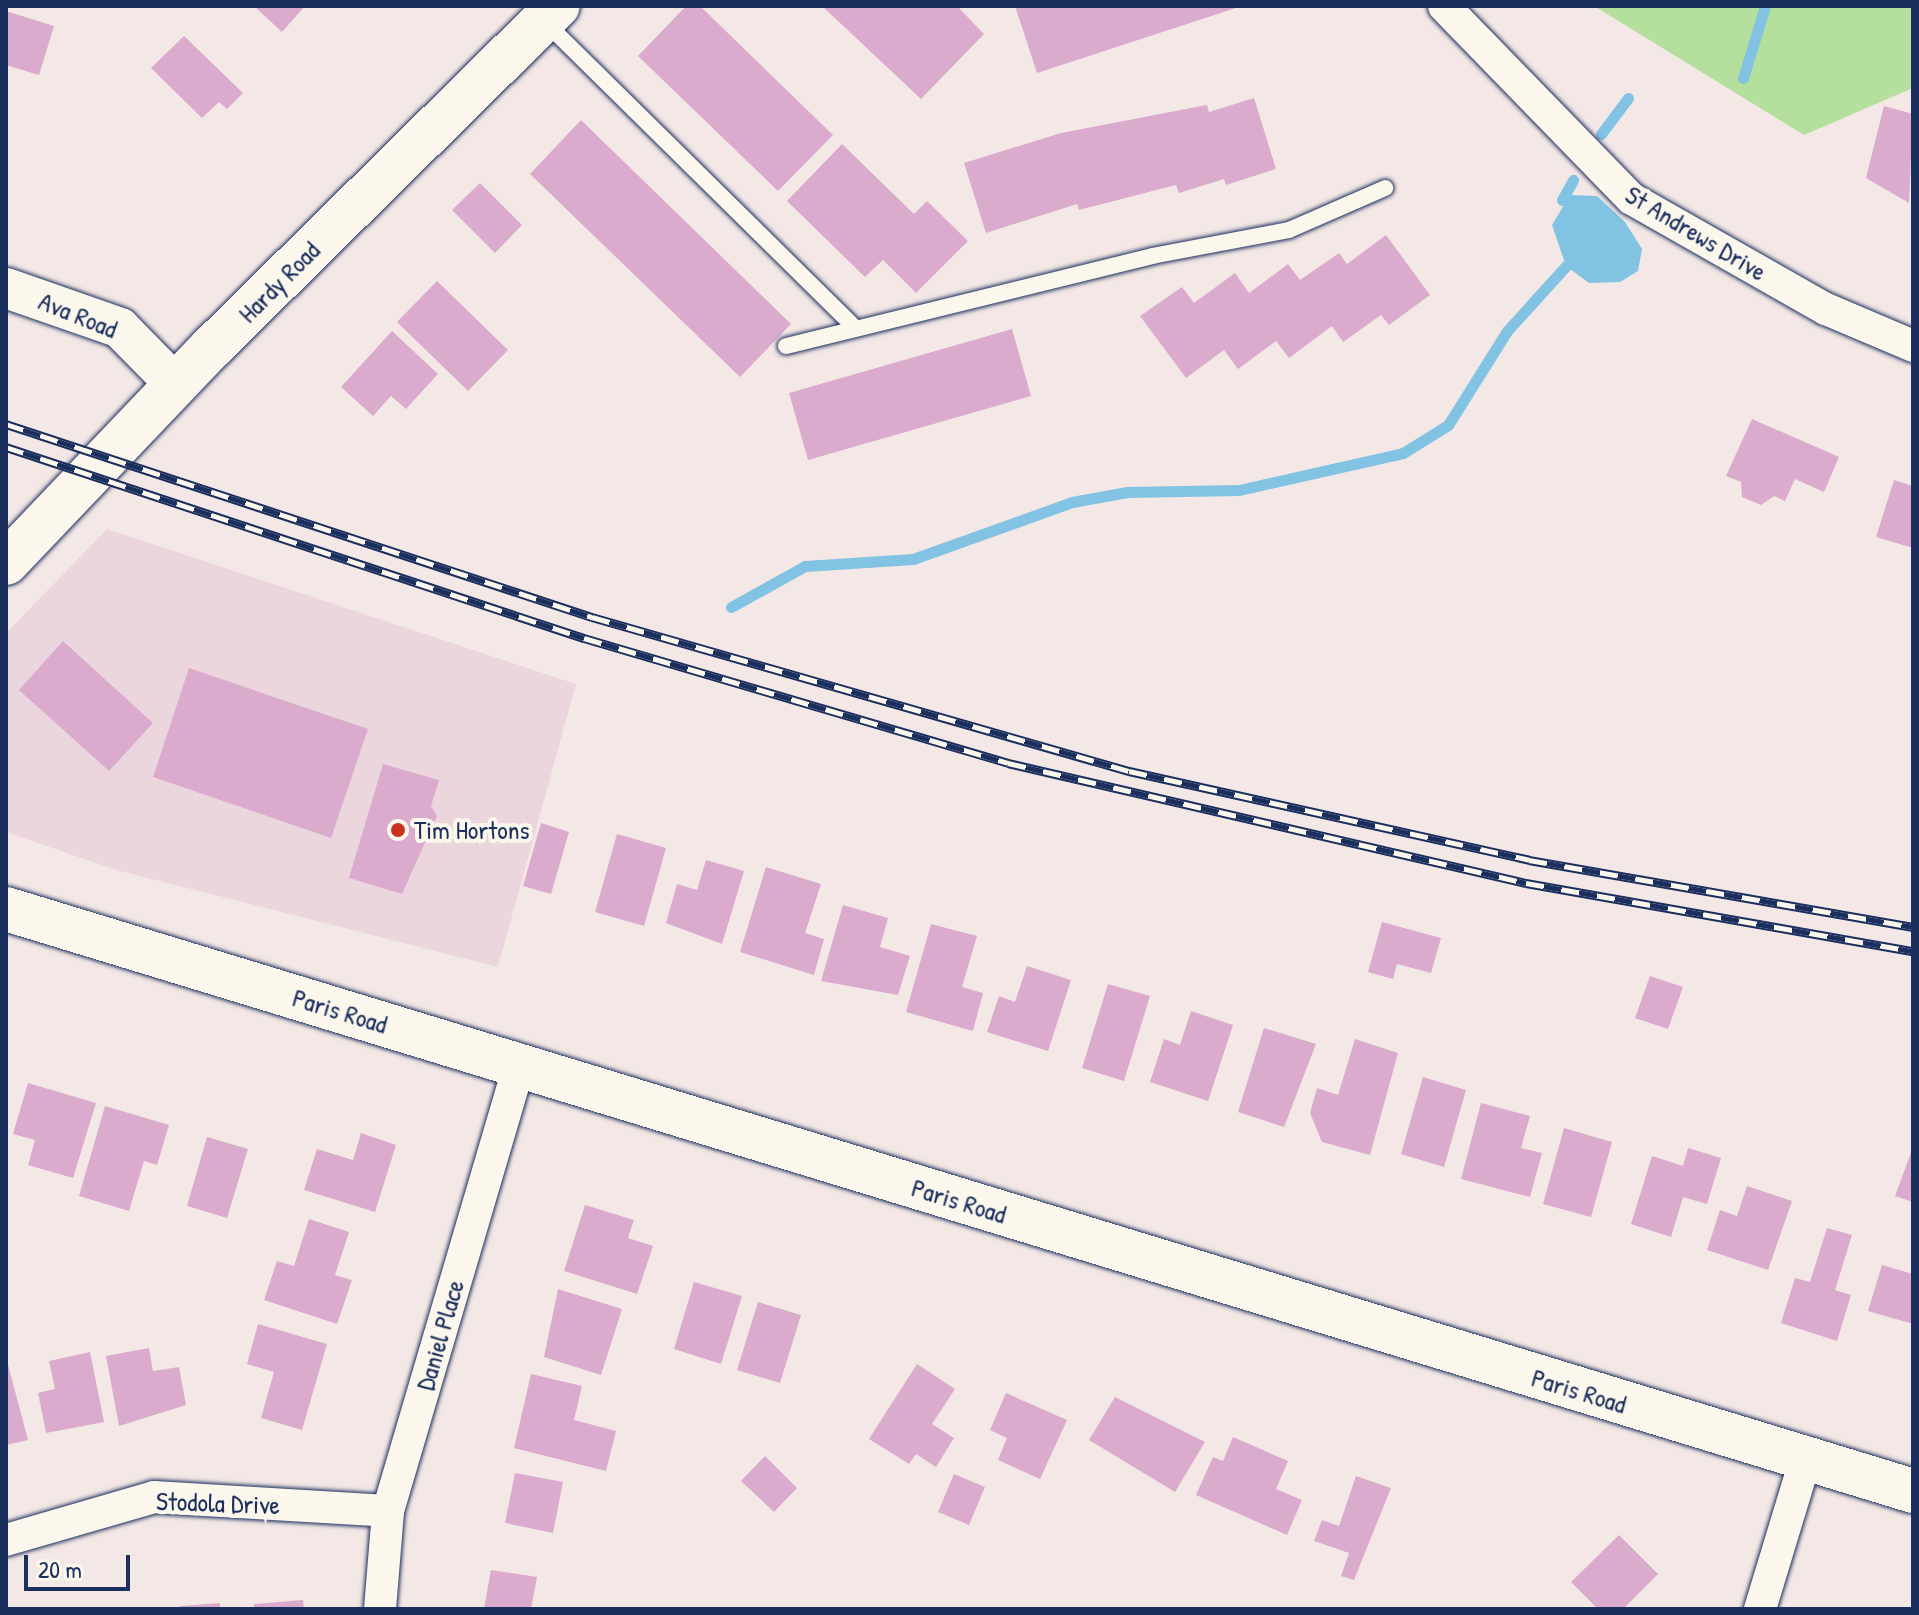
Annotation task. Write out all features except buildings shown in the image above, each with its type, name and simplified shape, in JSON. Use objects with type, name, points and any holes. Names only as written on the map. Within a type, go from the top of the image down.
[{"type":"main road","name":"Hardy Road","points":[[6,563],[177,386],[551,13]]},
{"type":"main road","name":"Paris Road","points":[[6,909],[1805,1461],[1913,1491]]},
{"type":"street","name":"St Andrews Drive","points":[[1444,6],[1632,199],[1826,309],[1913,346]]},
{"type":"street","name":"Ava Road","points":[[6,288],[120,328],[177,386]]},
{"type":"street","name":"Daniel Place","points":[[380,1609],[388,1511],[519,1065]]},
{"type":"street","points":[[1760,1609],[1805,1461]]},
{"type":"street","name":"Stodola Drive","points":[[6,1540],[154,1497],[388,1511]]},
{"type":"lane","points":[[551,13],[856,329]]},
{"type":"lane","points":[[786,346],[1289,230],[1385,188]]},
{"type":"shaded area","points":[[107,529],[576,684],[498,967],[116,870],[6,832],[6,633]]},
{"type":"green space","points":[[1594,6],[1913,6],[1913,88],[1804,135]]},
{"type":"water","points":[[1570,195],[1597,196],[1625,222],[1642,249],[1638,271],[1620,282],[1589,283],[1566,266],[1552,225]]},
{"type":"waterway","points":[[1743,78],[1765,6]]},
{"type":"waterway","points":[[1601,134],[1628,98]]},
{"type":"waterway","points":[[1562,200],[1573,180]]},
{"type":"waterway","points":[[731,607],[805,566],[913,559],[1072,502],[1127,492],[1239,490],[1403,453],[1448,425],[1507,331],[1566,266]]},
{"type":"railway","points":[[6,424],[592,617],[1129,771],[1529,860],[1913,927]]},
{"type":"railway","points":[[6,447],[584,638],[1008,763],[1526,883],[1913,951]]},
{"type":"place","name":"Tim Hortons","points":[[398,830]]}]
